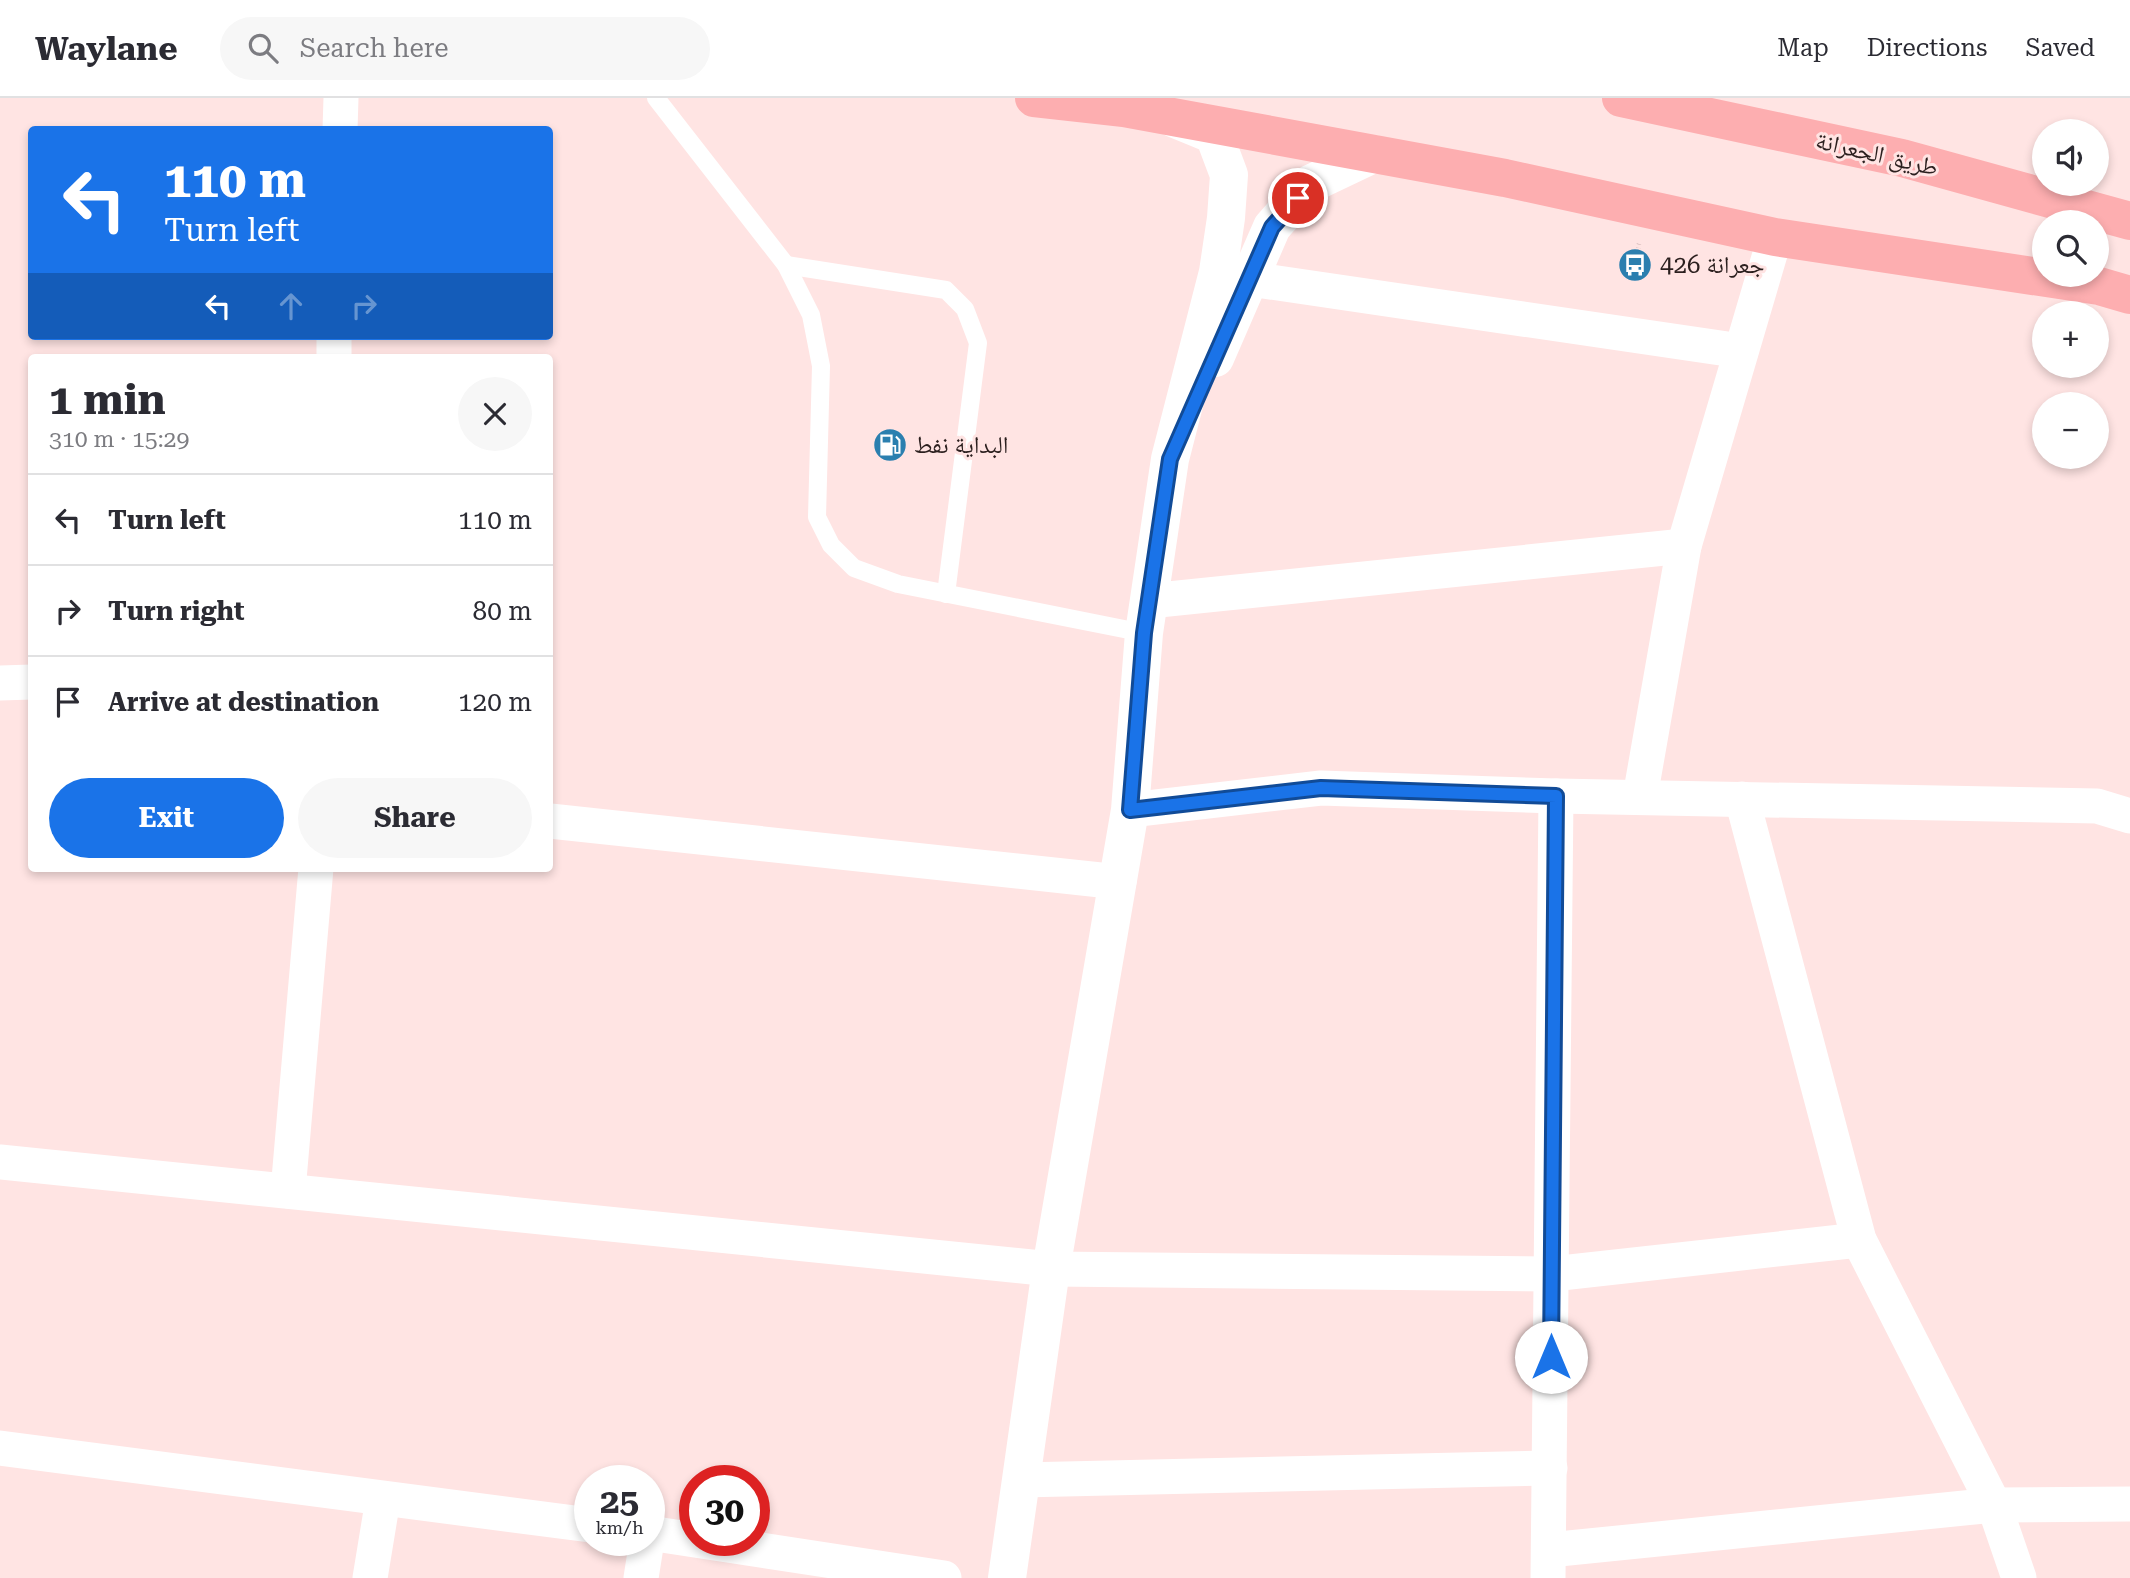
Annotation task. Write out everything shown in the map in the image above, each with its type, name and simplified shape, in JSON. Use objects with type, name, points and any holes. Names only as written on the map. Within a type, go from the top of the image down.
[{"type":"main road","points":[[1034,98],[1124,108],[1505,178],[1775,237],[2099,286],[2130,295]]},
{"type":"main road","name":"طريق الجعرانة","points":[[1621,98],[1902,158],[2130,221]]},
{"type":"main road","points":[[1007,1578],[1051,1269],[1130,810],[1147,617],[1170,459],[1218,272],[1226,218],[1229,175],[1214,135],[1168,116]]},
{"type":"main road","points":[[1170,459],[1272,227],[1310,184],[1373,154]]},
{"type":"street","points":[[340,126],[341,98]]},
{"type":"street","points":[[1640,797],[1684,546],[1775,237]]},
{"type":"street","points":[[1250,279],[1741,351]]},
{"type":"street","points":[[1147,617],[1684,546]]},
{"type":"street","points":[[0,683],[28,682]]},
{"type":"street","points":[[1130,810],[1321,788],[1556,796],[2097,806],[2130,816]]},
{"type":"street","points":[[1556,796],[1549,1564],[1994,1505],[2130,1504]]},
{"type":"street","points":[[1741,799],[1859,1240],[1994,1505],[2019,1578]]},
{"type":"street","points":[[553,821],[1119,882]]},
{"type":"street","points":[[288,1191],[316,872]]},
{"type":"street","points":[[0,1162],[1051,1269],[1552,1274],[1859,1240]]},
{"type":"street","points":[[0,1448],[574,1523]]},
{"type":"street","points":[[1021,1480],[1550,1468]]},
{"type":"street","points":[[370,1578],[383,1499]]},
{"type":"street","points":[[665,1535],[944,1578]]},
{"type":"street","points":[[641,1578],[644,1556]]},
{"type":"lane","points":[[656,98],[786,265],[811,315],[821,366],[817,517],[831,545],[854,568],[898,584],[946,594],[1147,617]]},
{"type":"lane","points":[[786,265],[946,290],[965,309],[978,343],[946,594]]},
{"type":"place","name":"جعرانة 426","points":[[1635,265]]},
{"type":"place","name":"البداية نفط","points":[[890,445]]},
{"type":"route","points":[[1298,198],[1272,227],[1170,459],[1144,633],[1130,810],[1321,788],[1556,796],[1551,1357]]}]
